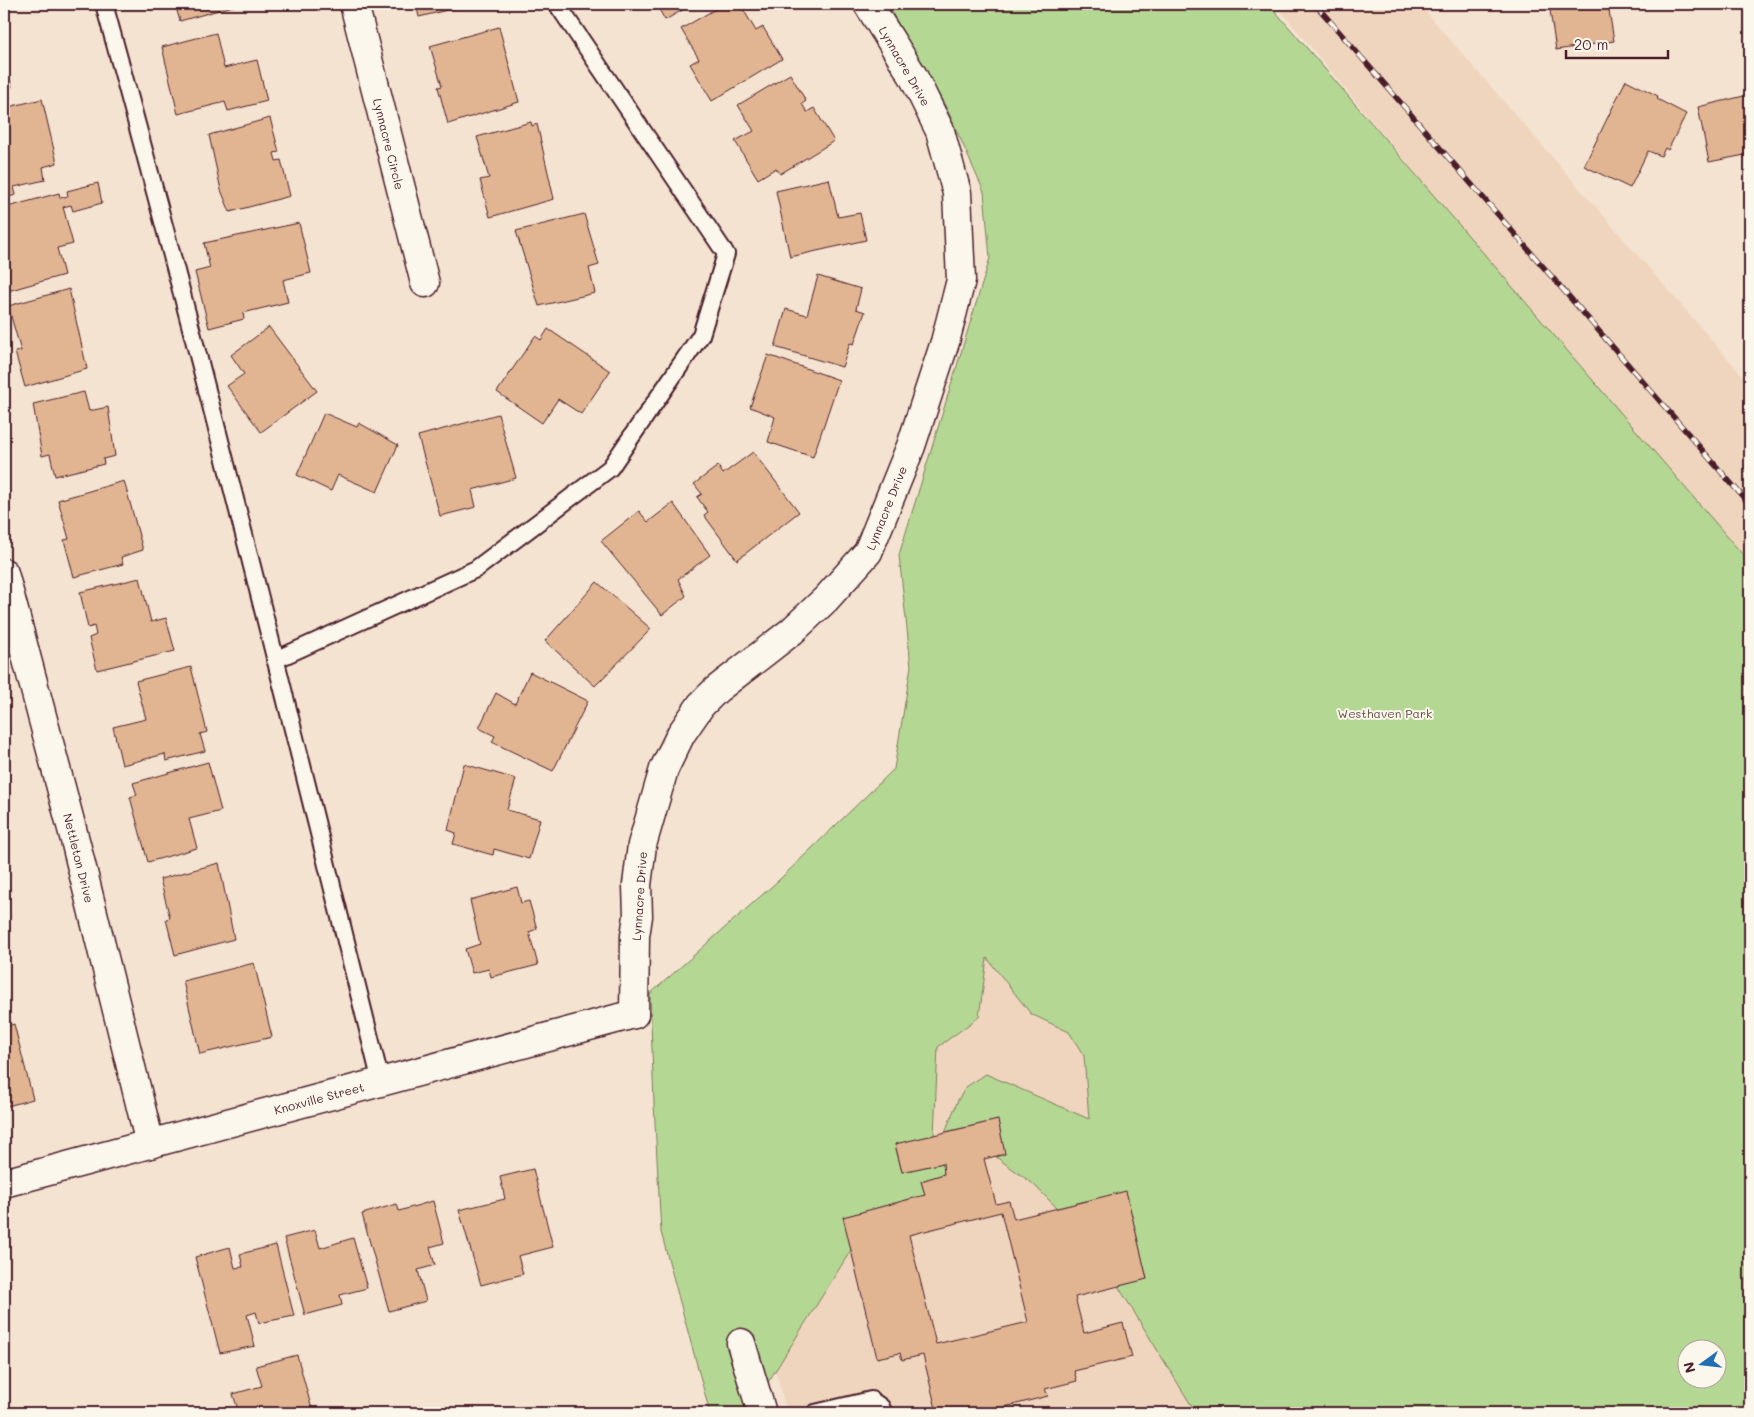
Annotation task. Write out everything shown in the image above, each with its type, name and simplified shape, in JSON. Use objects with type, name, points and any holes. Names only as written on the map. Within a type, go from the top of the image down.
[{"type":"street","name":"Lynnacre Circle","points":[[354,4],[424,283]]},
{"type":"street","name":"Lynnacre Drive","points":[[634,1014],[635,936],[638,916],[637,885],[642,845],[664,769],[681,734],[701,705],[716,690],[792,631],[826,599],[868,552],[911,446],[945,342],[961,280],[957,194],[940,131],[913,76],[868,4]]},
{"type":"street","name":"Nettleton Drive","points":[[4,573],[76,844],[150,1144]]},
{"type":"street","name":"Knoxville Street","points":[[4,1183],[634,1014]]},
{"type":"street","points":[[741,1343],[760,1405]]},
{"type":"lane","points":[[104,4],[140,131],[381,1082]]},
{"type":"lane","points":[[275,660],[476,569],[610,468],[701,335],[726,254],[558,4]]},
{"type":"lane","points":[[815,1413],[871,1400],[881,1407],[884,1413]]},
{"type":"shaded area","points":[[1275,4],[1419,4],[1750,384],[1750,578]]},
{"type":"shaded area","points":[[1138,917],[1400,1413],[787,1413],[686,1039]]},
{"type":"green space","name":"Westhaven Park","points":[[887,4],[1269,4],[1750,563],[1750,1413],[1196,1413],[1118,1286],[1147,1279],[1126,1192],[1057,1208],[1032,1183],[996,1157],[1005,1154],[998,1120],[945,1132],[958,1100],[966,1087],[986,1074],[1089,1119],[1084,1056],[1069,1032],[1031,1014],[987,958],[979,1017],[938,1047],[934,1135],[895,1145],[902,1172],[943,1163],[944,1174],[921,1181],[925,1195],[844,1217],[851,1250],[767,1384],[760,1413],[710,1413],[661,1232],[650,994],[779,880],[894,769],[911,666],[899,555],[990,258],[984,192],[948,111]]},
{"type":"building","points":[[175,4],[240,4],[180,21]]},
{"type":"building","points":[[416,4],[472,4],[419,17]]},
{"type":"building","points":[[656,4],[693,4],[665,20]]},
{"type":"building","points":[[724,4],[740,4],[756,31],[763,27],[782,59],[712,101],[690,64],[699,59],[681,29]]},
{"type":"building","points":[[1549,4],[1608,4],[1614,41],[1556,50]]},
{"type":"building","points":[[499,27],[519,102],[448,124],[438,87],[442,86],[430,46]]},
{"type":"building","points":[[216,33],[224,68],[257,60],[267,101],[228,111],[225,102],[178,114],[162,47]]},
{"type":"building","points":[[4,59],[12,87],[4,89]]},
{"type":"building","points":[[790,74],[806,101],[802,104],[807,112],[814,108],[834,141],[780,174],[776,168],[758,179],[735,141],[754,131],[738,105]]},
{"type":"building","points":[[1626,80],[1658,96],[1657,99],[1686,114],[1668,150],[1665,148],[1661,156],[1648,151],[1630,188],[1584,166]]},
{"type":"building","points":[[1748,95],[1750,108],[1750,154],[1709,162],[1698,107]]},
{"type":"building","points":[[42,99],[57,163],[43,167],[45,180],[14,187],[16,195],[4,198],[4,108]]},
{"type":"building","points":[[270,118],[279,152],[274,153],[276,161],[281,160],[290,196],[230,212],[221,190],[209,135]]},
{"type":"building","points":[[531,122],[532,126],[537,124],[554,199],[490,217],[480,180],[489,178],[477,137]]},
{"type":"building","points":[[829,179],[838,217],[860,213],[866,240],[790,257],[776,191]]},
{"type":"building","points":[[98,183],[102,203],[73,211],[71,205],[63,207],[73,244],[57,248],[64,275],[4,292],[4,208],[59,193],[60,198],[68,196],[67,191]]},
{"type":"building","points":[[584,214],[599,265],[589,268],[595,293],[539,306],[516,231]]},
{"type":"building","points":[[299,223],[311,273],[283,280],[288,302],[243,313],[244,319],[209,328],[195,272],[210,268],[204,243]]},
{"type":"building","points":[[818,276],[861,289],[856,309],[865,312],[854,344],[850,343],[842,367],[775,347],[786,309],[807,315]]},
{"type":"building","points":[[69,289],[87,369],[25,387],[15,352],[21,351],[8,306]]},
{"type":"building","points":[[269,327],[317,391],[261,432],[227,386],[244,374],[231,355]]},
{"type":"building","points":[[548,329],[610,371],[581,414],[558,399],[542,423],[497,392],[535,336],[541,340]]},
{"type":"building","points":[[768,355],[839,380],[813,457],[768,442],[775,417],[750,407]]},
{"type":"building","points":[[84,392],[89,411],[108,407],[115,456],[103,459],[104,464],[55,476],[50,454],[42,456],[33,404]]},
{"type":"building","points":[[324,413],[357,427],[359,423],[398,445],[377,492],[338,475],[331,491],[297,475]]},
{"type":"building","points":[[498,414],[516,478],[472,490],[476,507],[440,516],[418,436]]},
{"type":"building","points":[[753,452],[799,512],[737,560],[704,515],[708,512],[697,497],[702,494],[694,484],[718,466],[723,474]]},
{"type":"building","points":[[124,481],[143,550],[121,557],[123,564],[74,577],[64,540],[69,539],[58,500]]},
{"type":"building","points":[[673,503],[710,555],[678,579],[686,596],[662,615],[601,541],[639,511],[648,522]]},
{"type":"building","points":[[140,578],[151,622],[166,618],[175,651],[97,670],[89,638],[96,635],[94,626],[88,628],[80,592]]},
{"type":"building","points":[[597,582],[651,629],[595,686],[545,641]]},
{"type":"building","points":[[191,667],[207,732],[200,734],[205,751],[166,761],[165,754],[122,765],[113,727],[146,719],[136,681]]},
{"type":"building","points":[[530,672],[588,701],[553,771],[492,742],[495,736],[479,728],[496,693],[515,704]]},
{"type":"building","points":[[208,762],[221,811],[189,819],[197,848],[148,862],[130,797],[137,795],[133,783]]},
{"type":"building","points":[[464,764],[516,779],[507,810],[540,819],[529,859],[494,849],[493,855],[453,844],[456,833],[448,830]]},
{"type":"building","points":[[219,863],[234,939],[175,955],[166,919],[170,918],[160,879]]},
{"type":"building","points":[[517,887],[521,903],[529,901],[537,929],[529,932],[538,965],[491,977],[489,969],[472,973],[465,949],[480,944],[470,900]]},
{"type":"building","points":[[254,963],[272,1037],[200,1054],[183,981]]},
{"type":"building","points":[[14,1024],[33,1099],[4,1107],[4,1027]]},
{"type":"building","points":[[998,1120],[1005,1154],[984,1159],[996,1204],[1009,1201],[1014,1219],[1126,1191],[1147,1279],[1075,1297],[1084,1333],[1123,1323],[1132,1357],[1074,1371],[1077,1381],[1045,1389],[1048,1396],[981,1413],[979,1410],[966,1413],[937,1413],[923,1355],[902,1360],[900,1353],[877,1358],[843,1217],[925,1195],[921,1181],[944,1174],[943,1163],[902,1172],[895,1144]],"holes":[[[1001,1212],[1028,1322],[936,1344],[909,1235]]]},
{"type":"building","points":[[533,1169],[553,1247],[518,1256],[523,1274],[481,1285],[459,1210],[505,1199],[500,1177]]},
{"type":"building","points":[[433,1201],[444,1243],[430,1247],[435,1265],[418,1270],[426,1301],[389,1311],[362,1214],[397,1204],[399,1211]]},
{"type":"building","points":[[315,1230],[320,1248],[353,1238],[367,1288],[340,1295],[342,1305],[305,1315],[284,1238]]},
{"type":"building","points":[[276,1245],[294,1316],[259,1323],[256,1312],[247,1315],[255,1346],[220,1353],[195,1257],[230,1247],[235,1268],[243,1267],[240,1254]]},
{"type":"building","points":[[297,1355],[313,1413],[239,1413],[233,1394],[262,1386],[256,1366]]},
{"type":"railway","points":[[1315,4],[1750,505]]}]
